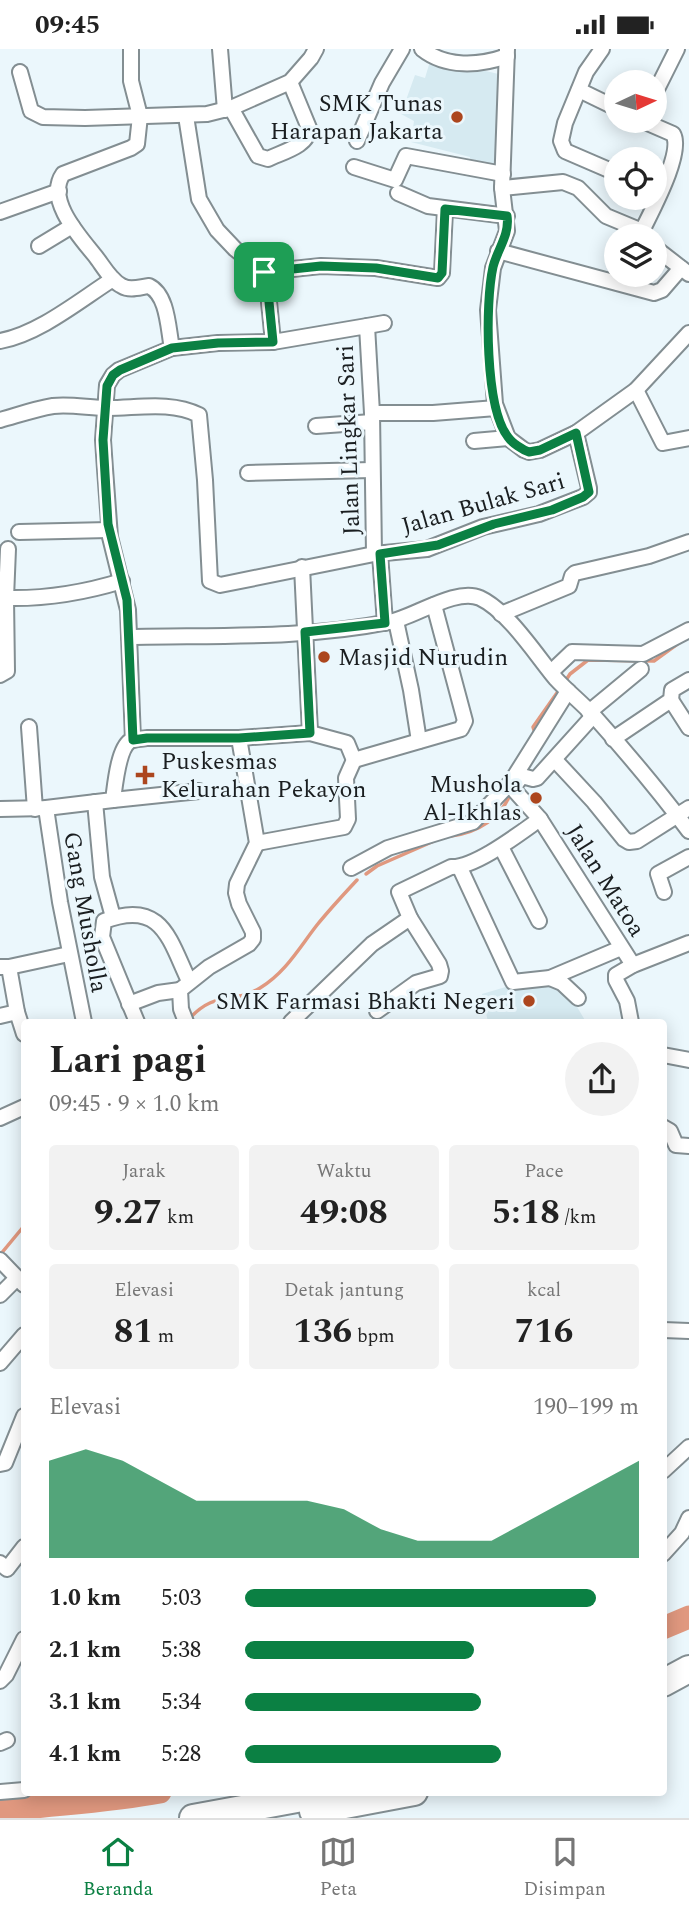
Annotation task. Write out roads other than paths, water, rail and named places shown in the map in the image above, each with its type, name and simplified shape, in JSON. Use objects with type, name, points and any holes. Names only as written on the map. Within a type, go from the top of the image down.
[{"type":"highway","points":[[667,1663],[689,1653]]},
{"type":"highway","points":[[667,1681],[689,1669]]},
{"type":"highway","points":[[193,1818],[331,1796],[361,1797]]},
{"type":"highway","points":[[273,1818],[331,1796]]},
{"type":"street","points":[[131,49],[131,81],[140,116],[139,140],[135,146],[63,174],[59,191],[65,214],[72,226],[113,278],[125,288],[149,286],[158,292],[165,309],[172,348]]},
{"type":"street","points":[[220,49],[228,109],[258,156],[268,159],[305,141],[309,134],[290,82]]},
{"type":"street","points":[[20,72],[31,111],[38,115],[85,118],[186,115],[228,109],[290,82],[316,49]]},
{"type":"street","points":[[357,141],[382,83],[402,49]]},
{"type":"street","points":[[422,49],[438,59],[475,64],[507,53],[503,181],[507,232],[493,268],[488,310],[496,408],[508,438],[524,450],[534,452],[576,433]]},
{"type":"street","points":[[602,49],[586,72],[562,134],[565,151],[604,168]]},
{"type":"street","points":[[666,70],[677,49]]},
{"type":"street","points":[[579,90],[604,102]]},
{"type":"street","points":[[186,115],[199,199],[217,230],[235,249],[264,272],[273,342]]},
{"type":"street","points":[[667,131],[677,141],[667,167]]},
{"type":"street","points":[[354,167],[395,180],[406,156],[503,181],[564,182],[578,188],[606,216],[623,224]]},
{"type":"street","points":[[0,212],[59,191]]},
{"type":"street","points":[[398,193],[428,206],[507,216]]},
{"type":"street","points":[[264,272],[321,266],[376,268],[438,278],[442,273],[445,209]]},
{"type":"street","points":[[39,246],[72,226]]},
{"type":"street","points":[[498,251],[654,293],[662,291],[685,271],[667,257]]},
{"type":"street","points":[[0,341],[56,316],[113,278]]},
{"type":"street","points":[[366,326],[384,323]]},
{"type":"street","name":"Jalan Lingkar Sari","points":[[133,740],[127,600],[109,530],[103,440],[107,386],[113,375],[172,348],[218,343],[273,342],[366,326],[377,554],[390,622],[411,690],[419,741]]},
{"type":"street","name":"Jalan Bulak Sari","points":[[107,408],[161,406],[192,411],[200,416],[211,583],[220,585],[302,567],[377,554],[427,549],[483,527],[538,514],[583,497],[589,492],[589,488],[576,433],[636,390],[689,333]]},
{"type":"street","points":[[636,390],[663,443],[688,441]]},
{"type":"street","points":[[0,419],[55,406],[107,408]]},
{"type":"street","points":[[316,426],[372,417],[496,408]]},
{"type":"street","points":[[474,441],[508,438]]},
{"type":"street","points":[[248,473],[372,470]]},
{"type":"street","points":[[19,532],[109,530]]},
{"type":"street","points":[[501,614],[569,586],[576,573],[649,556],[689,542]]},
{"type":"street","points":[[0,675],[7,671],[8,549]]},
{"type":"street","points":[[302,567],[310,733]]},
{"type":"street","points":[[6,598],[59,596],[122,581]]},
{"type":"street","points":[[129,637],[305,632],[390,622],[434,605],[462,597],[475,597],[501,614],[560,682],[683,812],[689,831]]},
{"type":"street","points":[[354,760],[461,729],[465,721],[434,605]]},
{"type":"street","points":[[351,868],[388,848],[473,823],[511,782],[572,652],[638,655],[689,630]]},
{"type":"street","points":[[641,669],[591,714],[555,760],[626,841],[637,841],[683,812]]},
{"type":"street","points":[[689,680],[672,690],[671,699],[689,729]]},
{"type":"street","points":[[613,739],[671,699]]},
{"type":"street","name":"Gang Musholla","points":[[29,727],[41,809],[82,1019]]},
{"type":"street","points":[[113,800],[121,756],[133,740],[239,738],[310,733],[347,743],[354,760],[346,778],[348,819],[344,827],[257,843]]},
{"type":"street","points":[[129,1004],[184,985],[253,939],[253,932],[237,898],[236,888],[257,843],[239,738]]},
{"type":"street","name":"Jalan Matoa","points":[[555,760],[535,779],[520,776],[514,787],[515,791],[540,819],[633,965]]},
{"type":"street","points":[[0,809],[41,809],[199,791]]},
{"type":"street","points":[[95,802],[102,877],[113,917]]},
{"type":"street","points":[[377,1011],[416,983],[440,976],[441,971],[410,918],[399,892],[451,867],[460,868],[501,847],[540,819]]},
{"type":"street","points":[[501,847],[539,921]]},
{"type":"street","points":[[664,892],[658,874],[689,857]]},
{"type":"street","points":[[460,868],[511,980],[520,982],[550,978],[621,948]]},
{"type":"street","points":[[136,1019],[103,937],[103,923],[113,917],[147,917],[157,921],[167,934],[184,985],[184,1019]]},
{"type":"street","points":[[294,1019],[372,944],[410,918]]},
{"type":"street","points":[[630,1019],[626,1001],[615,977],[633,965],[689,943]]},
{"type":"street","points":[[21,1025],[4,967],[69,954]]},
{"type":"street","points":[[550,978],[562,983],[578,998]]},
{"type":"street","points":[[0,1016],[17,1012]]},
{"type":"street","points":[[667,1056],[689,1060]]},
{"type":"street","points":[[0,1118],[21,1109]]},
{"type":"street","points":[[667,1129],[676,1145],[689,1146]]},
{"type":"street","points":[[0,1260],[21,1281],[0,1295]]},
{"type":"street","points":[[667,1330],[689,1331]]},
{"type":"street","points":[[0,1363],[21,1338]]},
{"type":"street","points":[[0,1464],[5,1463],[21,1423]]},
{"type":"street","points":[[667,1467],[689,1447]]},
{"type":"street","points":[[667,1550],[682,1533],[689,1518]]},
{"type":"street","points":[[0,1563],[6,1569],[9,1568],[21,1551]]},
{"type":"street","points":[[0,1681],[6,1675],[21,1645]]},
{"type":"street","points":[[0,1792],[21,1790]]},
{"type":"waterway","points":[[564,683],[570,674],[588,660],[654,661],[683,640]]},
{"type":"waterway","points":[[535,733],[533,727],[559,690]]},
{"type":"waterway","points":[[451,836],[470,832],[487,823],[495,817],[511,792]]},
{"type":"waterway","points":[[366,874],[377,866],[434,841]]},
{"type":"waterway","points":[[189,1019],[207,1004],[250,993],[269,982],[285,967],[357,880]]},
{"type":"waterway","points":[[0,1255],[21,1230]]},
{"type":"waterway","points":[[667,1626],[689,1617]]},
{"type":"waterway","points":[[0,1811],[133,1796]]},
{"type":"place","name":"SMK Tunas Harapan Jakarta","points":[[457,117]]},
{"type":"place","name":"Masjid Nurudin","points":[[324,657]]},
{"type":"place","name":"Puskesmas Kelurahan Pekayon","points":[[145,775]]},
{"type":"place","name":"Mushola Al-Ikhlas","points":[[536,798]]},
{"type":"place","name":"SMK Farmasi Bhakti Negeri","points":[[529,1001]]}]
